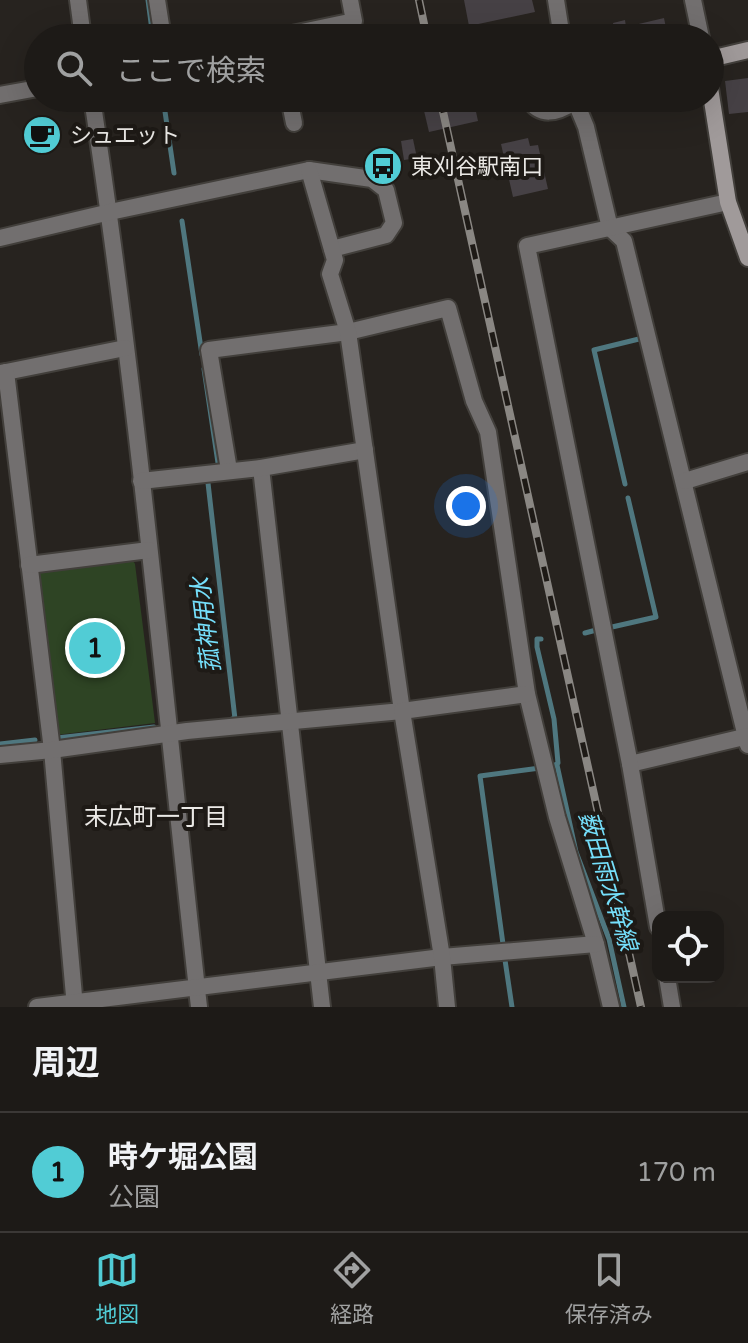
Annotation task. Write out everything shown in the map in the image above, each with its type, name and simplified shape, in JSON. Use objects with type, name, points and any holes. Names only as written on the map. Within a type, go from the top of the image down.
[{"type":"street","points":[[78,0],[81,24]]},
{"type":"street","points":[[157,0],[161,24]]},
{"type":"street","points":[[340,24],[354,21],[350,0]]},
{"type":"street","points":[[556,0],[560,24]]},
{"type":"street","points":[[693,0],[698,24]]},
{"type":"street","points":[[724,56],[748,50]]},
{"type":"street","points":[[0,95],[24,91]]},
{"type":"street","points":[[94,112],[110,212],[171,733],[199,1007]]},
{"type":"street","points":[[292,112],[294,123]]},
{"type":"street","points":[[579,112],[586,127],[610,228],[624,241],[747,739],[630,764]]},
{"type":"street","points":[[714,112],[728,202],[747,250]]},
{"type":"street","points":[[309,170],[335,260],[330,274],[348,332],[447,1007]]},
{"type":"street","points":[[0,238],[309,170],[372,179],[386,190],[394,223],[386,235],[332,249]]},
{"type":"street","points":[[655,911],[630,764],[527,246],[728,202]]},
{"type":"street","points":[[229,470],[209,350],[348,332],[448,308],[474,401],[488,432],[527,694],[557,817],[596,944],[611,1007]]},
{"type":"street","points":[[75,1005],[52,750],[3,373],[125,348]]},
{"type":"street","points":[[141,481],[261,468],[365,450]]},
{"type":"street","points":[[685,481],[748,462]]},
{"type":"street","points":[[261,468],[322,1007]]},
{"type":"street","points":[[29,565],[149,550]]},
{"type":"street","points":[[0,755],[171,733],[402,711],[527,694]]},
{"type":"street","points":[[37,1007],[75,1005],[442,957],[596,944]]},
{"type":"street","points":[[668,983],[672,1007]]},
{"type":"green space","points":[[131,557],[135,564],[155,723],[56,735],[35,573],[40,568]]},
{"type":"building","points":[[464,0],[532,0],[535,12],[469,24]]},
{"type":"building","points":[[664,18],[665,24],[639,24]]},
{"type":"building","points":[[748,78],[748,112],[729,114],[725,81]]},
{"type":"building","points":[[424,112],[476,112],[478,121],[429,132]]},
{"type":"building","points":[[528,138],[530,146],[538,145],[548,189],[513,197],[501,144]]},
{"type":"building","points":[[413,139],[417,158],[404,160],[401,141]]},
{"type":"waterway","name":"菰神用水","points":[[148,0],[151,24]]},
{"type":"waterway","name":"菰神用水","points":[[165,112],[174,173]]},
{"type":"waterway","name":"菰神用水","points":[[182,221],[202,355]]},
{"type":"waterway","points":[[625,484],[594,350],[643,338]]},
{"type":"waterway","name":"菰神用水","points":[[204,369],[218,463]]},
{"type":"waterway","name":"菰神用水","points":[[208,483],[235,719],[232,719]]},
{"type":"waterway","points":[[612,627],[656,617],[628,498]]},
{"type":"waterway","points":[[585,633],[600,629]]},
{"type":"waterway","points":[[541,639],[537,639],[537,647],[554,719],[558,763],[555,765]]},
{"type":"waterway","name":"菰神用水","points":[[57,738],[154,727]]},
{"type":"waterway","name":"菰神用水","points":[[0,744],[35,740]]},
{"type":"waterway","name":"薮田雨水幹線","points":[[557,765],[576,852],[609,939],[624,1007]]},
{"type":"waterway","points":[[503,944],[480,776],[540,768]]},
{"type":"waterway","points":[[505,960],[512,1007]]},
{"type":"railway","points":[[419,0],[424,24]]},
{"type":"railway","points":[[443,112],[641,1007]]},
{"type":"place","name":"シュエット","points":[[42,135]]},
{"type":"place","name":"東刈谷駅南口","points":[[383,166]]},
{"type":"place","name":"時ケ堀公園","points":[[95,648]]},
{"type":"district","name":"末広町一丁目","points":[[156,817]]}]
